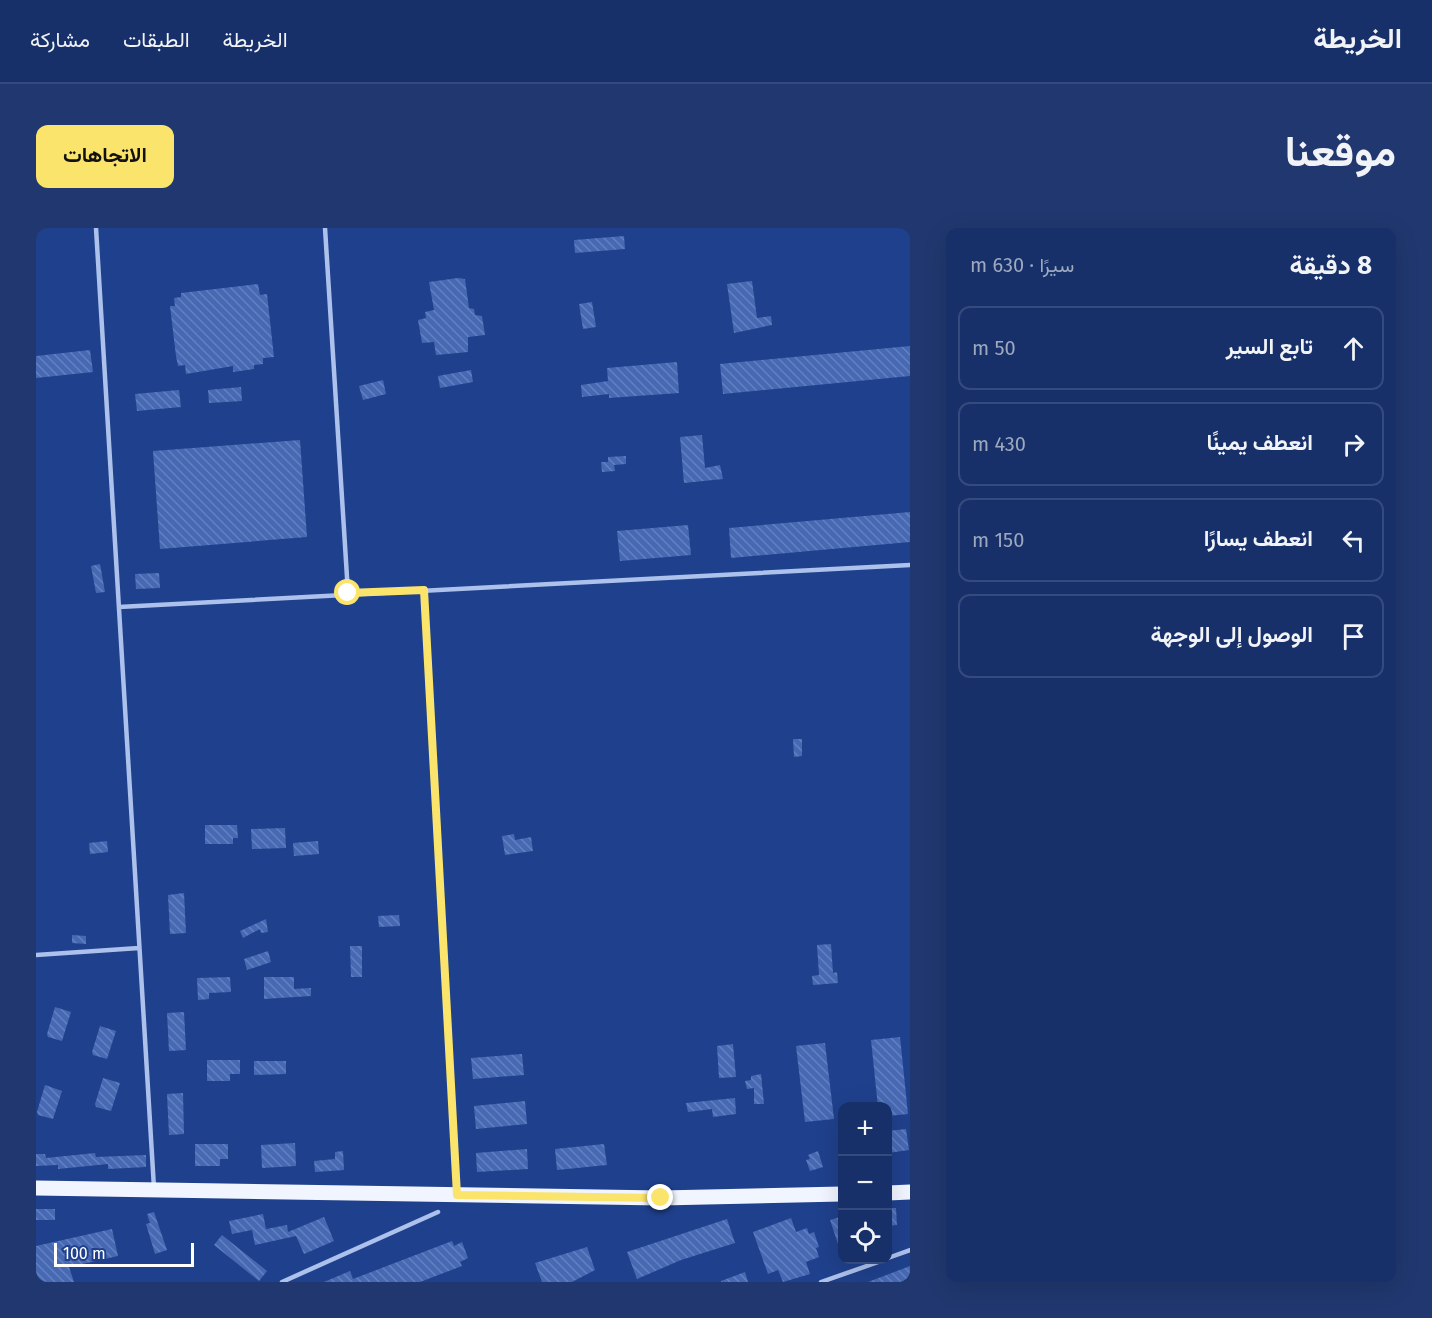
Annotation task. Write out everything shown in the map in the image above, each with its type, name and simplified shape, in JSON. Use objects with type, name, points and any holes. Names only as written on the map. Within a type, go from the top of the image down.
[{"type":"main road","points":[[36,1188],[661,1198],[838,1194]]},
{"type":"main road","points":[[892,1193],[910,1192]]},
{"type":"lane","points":[[96,228],[154,1190]]},
{"type":"lane","points":[[325,228],[348,593]]},
{"type":"lane","points":[[119,607],[348,593],[910,565]]},
{"type":"lane","points":[[424,590],[457,1195]]},
{"type":"lane","points":[[36,955],[139,948]]},
{"type":"lane","points":[[282,1282],[438,1212]]},
{"type":"lane","points":[[892,1257],[910,1250]]},
{"type":"lane","points":[[821,1282],[872,1264]]},
{"type":"building","points":[[624,236],[625,249],[575,253],[574,240]]},
{"type":"building","points":[[465,279],[469,308],[474,309],[475,315],[482,316],[485,335],[468,337],[468,352],[436,355],[434,342],[422,343],[418,320],[426,318],[425,312],[434,310],[429,282]]},
{"type":"building","points":[[752,281],[757,318],[771,316],[772,325],[734,333],[727,284]]},
{"type":"building","points":[[258,284],[260,295],[267,294],[274,357],[263,358],[263,364],[254,365],[254,369],[233,372],[233,366],[186,374],[185,365],[178,366],[176,356],[170,306],[175,306],[174,298],[181,297],[181,293]]},
{"type":"building","points":[[592,302],[596,327],[583,329],[579,304]]},
{"type":"building","points":[[910,346],[910,376],[723,394],[720,364]]},
{"type":"building","points":[[90,350],[93,372],[36,378],[36,356]]},
{"type":"building","points":[[677,362],[679,393],[609,398],[609,394],[582,397],[581,385],[608,381],[607,368]]},
{"type":"building","points":[[471,370],[473,382],[440,388],[438,376]]},
{"type":"building","points":[[383,380],[386,394],[363,400],[359,386]]},
{"type":"building","points":[[241,387],[242,401],[209,403],[208,390]]},
{"type":"building","points":[[179,390],[181,407],[137,411],[135,394]]},
{"type":"building","points":[[702,435],[705,468],[720,465],[723,479],[684,483],[680,437]]},
{"type":"building","points":[[300,440],[307,537],[160,549],[153,451]]},
{"type":"building","points":[[626,456],[626,464],[614,465],[615,471],[602,472],[601,462],[608,462],[608,457]]},
{"type":"building","points":[[910,512],[910,542],[731,558],[729,528]]},
{"type":"building","points":[[688,525],[691,555],[620,561],[617,531]]},
{"type":"building","points":[[100,564],[105,592],[96,593],[91,566]]},
{"type":"building","points":[[159,573],[160,588],[136,589],[135,574]]},
{"type":"building","points":[[793,739],[802,739],[802,756],[794,757]]},
{"type":"building","points":[[205,825],[237,825],[238,838],[233,838],[233,844],[205,844]]},
{"type":"building","points":[[285,828],[286,848],[252,849],[251,829]]},
{"type":"building","points":[[514,834],[515,840],[531,837],[533,851],[505,855],[502,836]]},
{"type":"building","points":[[107,841],[108,852],[90,854],[89,843]]},
{"type":"building","points":[[318,841],[319,854],[294,856],[293,843]]},
{"type":"building","points":[[184,893],[186,933],[170,934],[168,895]]},
{"type":"building","points":[[399,915],[400,926],[379,927],[378,916]]},
{"type":"building","points":[[266,919],[268,932],[261,933],[260,929],[243,938],[240,931]]},
{"type":"building","points":[[72,935],[86,936],[86,944],[72,943]]},
{"type":"building","points":[[831,944],[833,973],[837,972],[838,983],[813,985],[812,976],[819,975],[817,945]]},
{"type":"building","points":[[350,946],[362,946],[362,977],[351,977]]},
{"type":"building","points":[[268,951],[271,962],[247,970],[244,959]]},
{"type":"building","points":[[230,977],[231,992],[209,993],[209,999],[198,1000],[197,978]]},
{"type":"building","points":[[264,977],[294,977],[294,989],[311,988],[311,996],[264,999]]},
{"type":"building","points":[[55,1007],[71,1012],[62,1041],[48,1037],[47,1034]]},
{"type":"building","points":[[184,1012],[186,1050],[169,1051],[167,1013]]},
{"type":"building","points":[[100,1026],[116,1031],[107,1059],[93,1055],[92,1052]]},
{"type":"building","points":[[900,1037],[908,1114],[892,1116],[892,1102],[877,1102],[871,1040]]},
{"type":"building","points":[[825,1043],[834,1119],[805,1122],[796,1046]]},
{"type":"building","points":[[733,1044],[736,1077],[719,1078],[717,1046]]},
{"type":"building","points":[[522,1054],[524,1075],[473,1079],[471,1058]]},
{"type":"building","points":[[207,1060],[240,1060],[240,1074],[230,1074],[230,1081],[207,1081]]},
{"type":"building","points":[[254,1061],[286,1061],[286,1074],[254,1075]]},
{"type":"building","points":[[761,1074],[764,1104],[754,1104],[754,1088],[747,1089],[745,1081],[751,1080],[751,1076]]},
{"type":"building","points":[[103,1078],[120,1083],[111,1111],[96,1107],[95,1104]]},
{"type":"building","points":[[45,1085],[62,1091],[53,1119],[38,1115],[37,1112]]},
{"type":"building","points":[[183,1093],[184,1134],[169,1135],[167,1094]]},
{"type":"building","points":[[735,1098],[736,1114],[713,1117],[712,1109],[688,1112],[686,1103]]},
{"type":"building","points":[[525,1101],[527,1124],[476,1129],[474,1106]]},
{"type":"building","points":[[906,1129],[909,1150],[892,1152],[892,1131]]},
{"type":"building","points":[[295,1143],[296,1166],[262,1168],[261,1145]]},
{"type":"building","points":[[195,1144],[228,1144],[228,1159],[220,1159],[220,1166],[195,1166]]},
{"type":"building","points":[[604,1144],[607,1165],[557,1170],[555,1149]]},
{"type":"building","points":[[527,1149],[528,1169],[477,1172],[476,1153]]},
{"type":"building","points":[[343,1151],[344,1170],[315,1172],[314,1161],[335,1159],[335,1152]]},
{"type":"building","points":[[818,1151],[823,1167],[810,1171],[806,1160],[810,1159],[808,1155]]},
{"type":"building","points":[[95,1153],[96,1157],[146,1155],[146,1167],[108,1169],[108,1164],[58,1169],[58,1165],[36,1166],[36,1154],[45,1154],[46,1158]]},
{"type":"building","points":[[892,1208],[896,1208],[897,1225],[892,1226]]},
{"type":"building","points":[[36,1209],[55,1209],[55,1220],[36,1220]]},
{"type":"building","points":[[154,1212],[167,1250],[155,1254],[146,1224],[150,1223],[147,1214]]},
{"type":"building","points":[[263,1214],[266,1229],[287,1225],[288,1232],[324,1217],[334,1241],[304,1254],[296,1236],[255,1245],[252,1230],[232,1234],[229,1221]]},
{"type":"building","points":[[791,1218],[796,1232],[807,1228],[809,1234],[814,1232],[819,1247],[816,1248],[819,1257],[806,1262],[810,1274],[783,1282],[778,1270],[768,1274],[753,1232]]},
{"type":"building","points":[[838,1218],[838,1244],[830,1220]]},
{"type":"building","points":[[727,1219],[735,1243],[681,1260],[637,1279],[627,1252]]},
{"type":"building","points":[[112,1229],[118,1256],[69,1267],[74,1282],[36,1282],[36,1246]]},
{"type":"building","points":[[222,1235],[267,1271],[259,1281],[214,1245]]},
{"type":"building","points":[[452,1241],[454,1246],[462,1242],[468,1258],[460,1262],[462,1266],[420,1282],[324,1282],[350,1271],[353,1279]]},
{"type":"building","points":[[587,1247],[595,1270],[572,1282],[542,1282],[535,1263]]},
{"type":"building","points":[[910,1266],[910,1279],[902,1282],[868,1282]]},
{"type":"building","points":[[745,1272],[748,1282],[721,1282],[721,1281]]},
{"type":"route","points":[[348,593],[424,590],[457,1195],[661,1198]]}]
